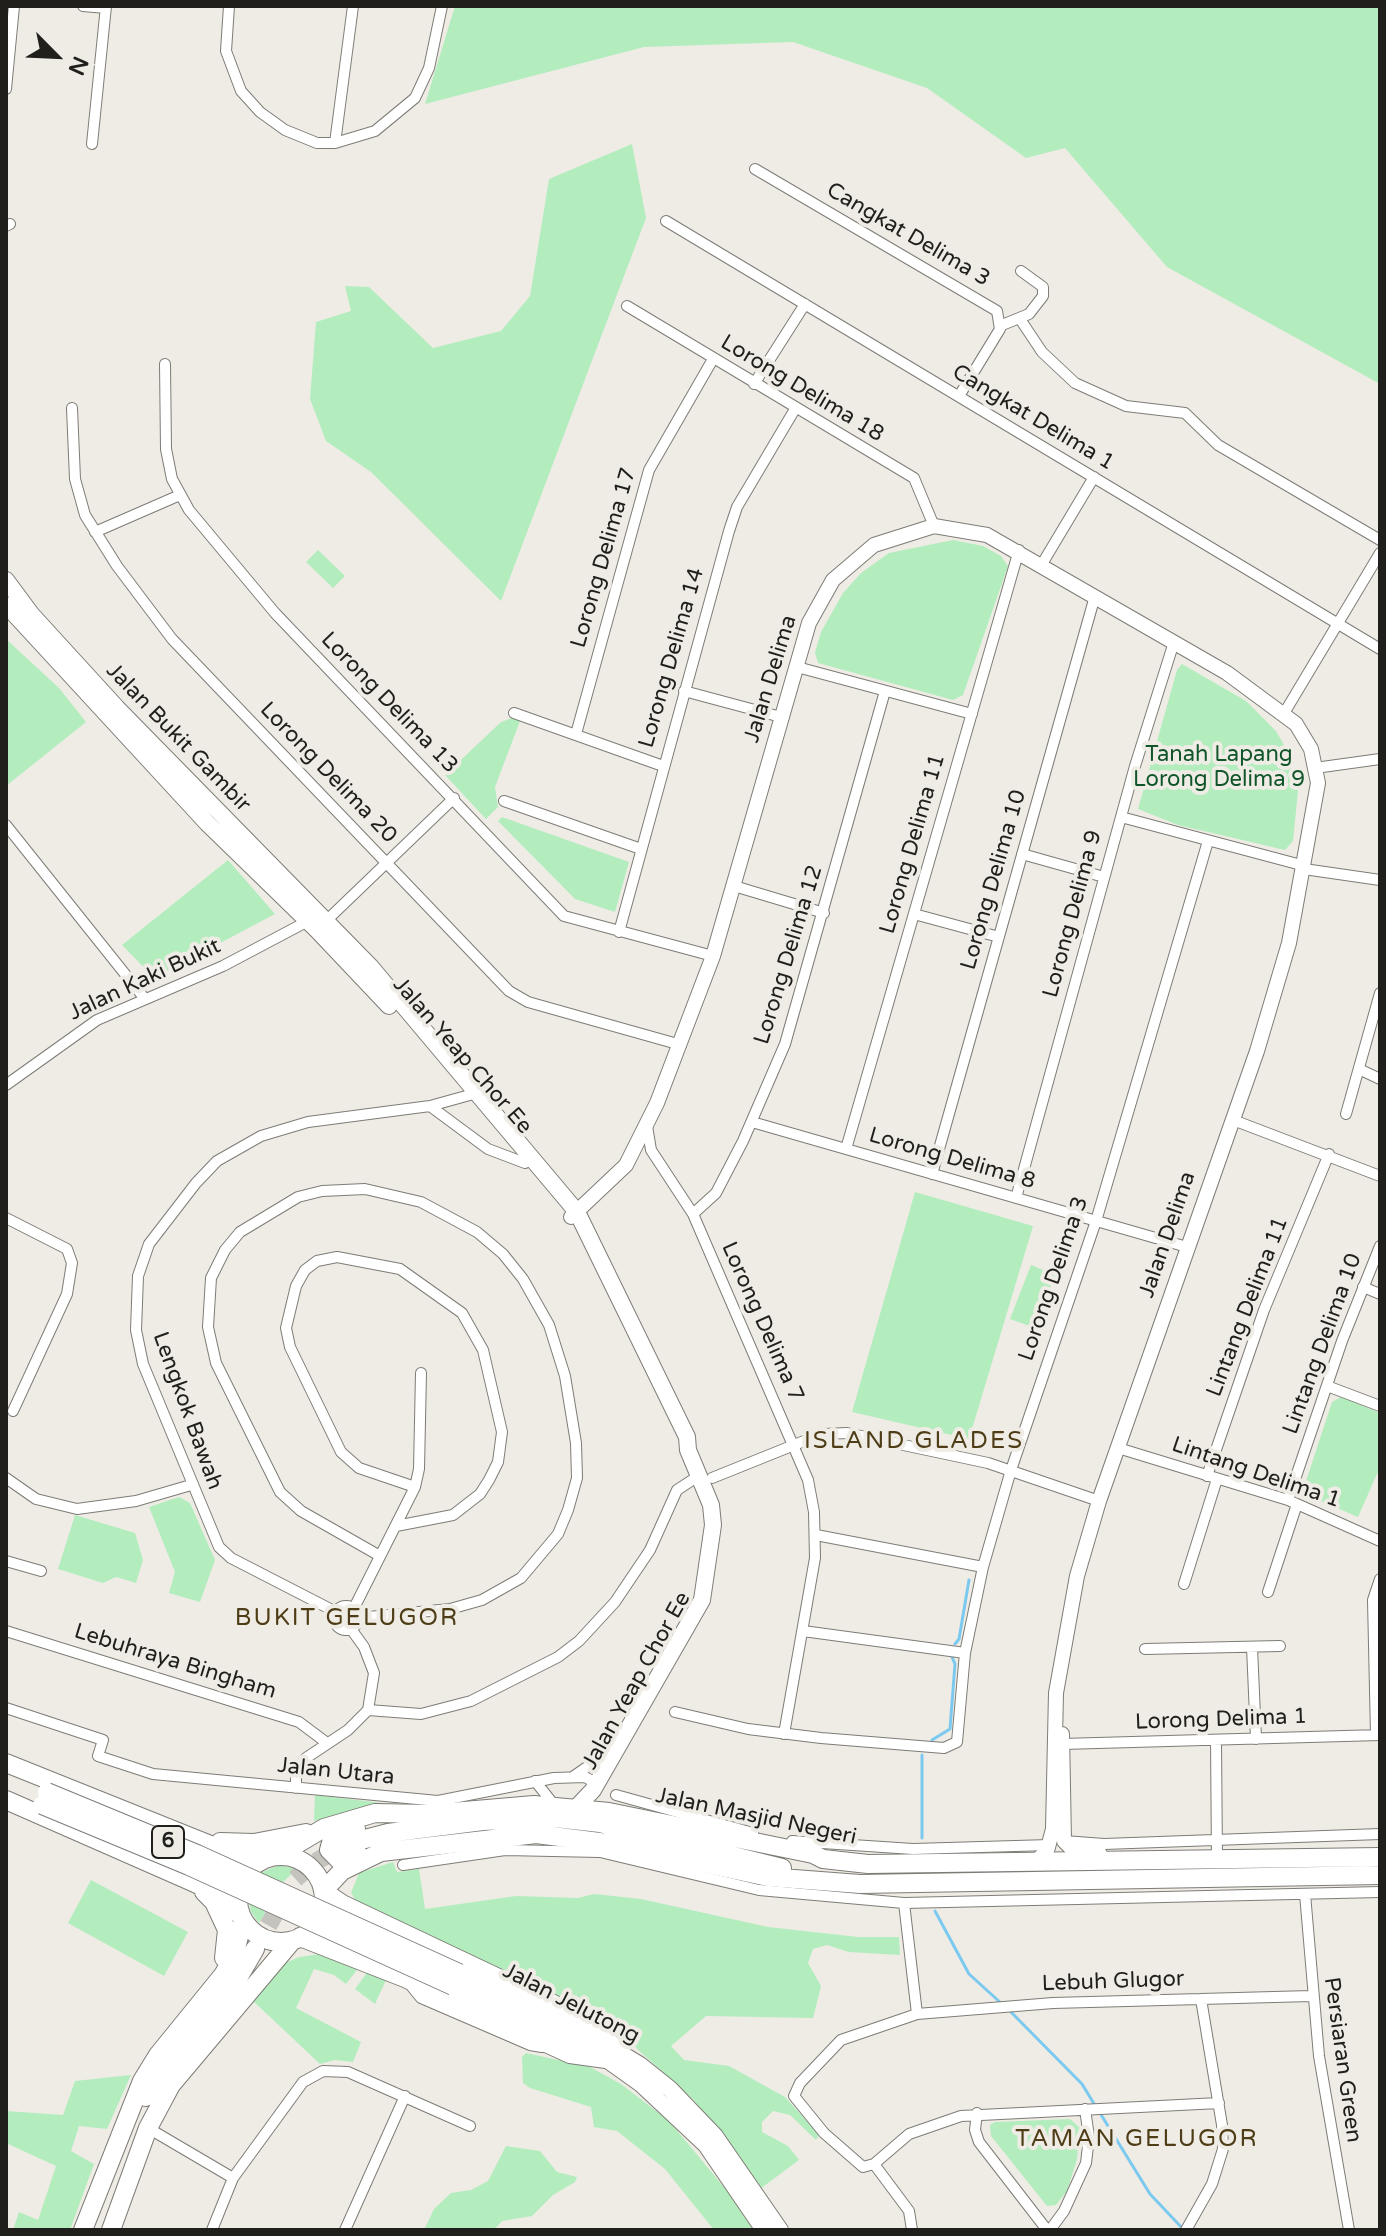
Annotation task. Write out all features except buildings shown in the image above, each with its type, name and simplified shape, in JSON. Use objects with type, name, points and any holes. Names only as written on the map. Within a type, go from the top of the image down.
[{"type":"highway","points":[[6,1763],[233,1854],[305,1864],[316,1875],[323,1891],[320,1914],[192,2057],[171,2085],[148,2128],[111,2230]]},
{"type":"highway","name":"6","points":[[6,1775],[44,1798],[456,1979]]},
{"type":"highway","name":"6","points":[[6,1791],[44,1798]]},
{"type":"highway","points":[[6,1800],[222,1897],[261,1937],[276,1942],[336,1948],[587,2059],[610,2054],[590,2023],[342,1904],[323,1891]]},
{"type":"highway","name":"Jalan Masjid Negeri","points":[[272,1857],[324,1828],[375,1813],[429,1814],[502,1805],[576,1808],[612,1803],[823,1859],[913,1865],[1120,1862],[1217,1851],[1380,1857]]},
{"type":"highway","points":[[381,1852],[366,1850],[340,1861],[331,1856],[328,1846],[339,1833],[429,1814]]},
{"type":"highway","points":[[346,1844],[388,1833],[483,1821],[555,1818],[600,1823],[808,1872],[818,1879]]},
{"type":"highway","points":[[201,1841],[254,1843],[324,1828]]},
{"type":"highway","name":"Jalan Masjid Negeri","points":[[323,1891],[342,1871],[381,1852],[536,1834],[585,1838],[768,1877],[860,1884],[941,1885],[969,1896],[1380,1875]]},
{"type":"highway","points":[[195,1883],[214,1882],[223,1871],[221,1858],[201,1841]]},
{"type":"highway","points":[[83,2230],[142,2081],[158,2055],[204,2000],[234,1956],[242,1919],[238,1899],[242,1881],[252,1867],[272,1857]]},
{"type":"highway","points":[[744,1859],[811,1864],[823,1859]]},
{"type":"highway","points":[[195,1883],[214,1902],[227,1930],[227,1954],[204,2000]]},
{"type":"highway","points":[[94,2230],[146,2097],[179,2049],[230,1992],[255,1949]]},
{"type":"main road","name":"Jalan Bukit Gambir","points":[[6,580],[32,615],[117,708],[326,921]]},
{"type":"main road","name":"Jalan Bukit Gambir","points":[[6,605],[207,823],[308,921]]},
{"type":"main road","name":"Jalan Yeap Chor Ee","points":[[308,921],[472,1094],[576,1217],[629,1313],[687,1437],[688,1450],[706,1477],[720,1512],[716,1577],[696,1625],[604,1784],[602,1792],[612,1803]]},
{"type":"main road","name":"Jalan Yeap Chor Ee","points":[[326,921],[370,966],[525,1163],[576,1217]]},
{"type":"main road","name":"Jalan Yeap Chor Ee","points":[[576,1808],[596,1783],[702,1600],[713,1525],[706,1477]]},
{"type":"main road","name":"Jalan Jelutong","points":[[456,1979],[560,2034],[610,2054],[670,2089],[715,2136],[780,2230]]},
{"type":"main road","name":"Jalan Jelutong","points":[[610,2054],[691,2129],[722,2167],[764,2230]]},
{"type":"street","points":[[6,89],[14,6]]},
{"type":"street","points":[[83,6],[106,7],[92,144]]},
{"type":"street","points":[[229,6],[226,51],[241,91],[260,112],[285,130],[317,143],[335,143],[375,131],[415,98],[429,68],[442,6]]},
{"type":"street","points":[[335,143],[353,6]]},
{"type":"street","name":"Cangkat Delima 3","points":[[755,169],[993,307],[1002,325]]},
{"type":"street","name":"Cangkat Delima 1","points":[[666,221],[1380,649]]},
{"type":"street","points":[[959,396],[1002,325],[1034,311],[1043,292],[1021,271]]},
{"type":"street","points":[[754,384],[805,304]]},
{"type":"street","name":"Lorong Delima 18","points":[[627,306],[914,478],[934,526]]},
{"type":"street","points":[[1020,319],[1042,352],[1075,383],[1126,406],[1185,413],[1218,445],[1380,540]]},
{"type":"street","name":"Lorong Delima 17","points":[[576,734],[649,470],[713,359]]},
{"type":"street","name":"Lorong Delima 13","points":[[165,364],[166,449],[180,495],[230,563],[275,613],[564,916],[713,956]]},
{"type":"street","name":"Lorong Delima 20","points":[[72,408],[75,479],[82,507],[95,532],[172,639],[386,863],[521,1000],[681,1045]]},
{"type":"street","name":"Lorong Delima 14","points":[[619,932],[737,507],[795,409]]},
{"type":"street","points":[[1042,564],[1094,477]]},
{"type":"street","points":[[95,532],[180,495]]},
{"type":"street","name":"Jalan Delima","points":[[576,1217],[634,1153],[647,1126],[713,956],[781,717],[819,600],[833,580],[874,545],[934,526],[987,535],[1019,550],[1256,692],[1305,738],[1318,783],[1305,868],[1271,1009],[1099,1501],[1077,1576],[1053,1734],[1057,1843]]},
{"type":"street","name":"Lorong Delima 11","points":[[846,1149],[1019,550]]},
{"type":"street","points":[[1283,715],[1380,553]]},
{"type":"street","name":"Lorong Delima 10","points":[[932,1174],[1095,596]]},
{"type":"street","name":"Lorong Delima 9","points":[[1016,1198],[1121,817],[1174,642]]},
{"type":"street","points":[[797,667],[972,714]]},
{"type":"street","points":[[684,691],[781,717]]},
{"type":"street","name":"Lorong Delima 12","points":[[693,1214],[716,1193],[752,1122],[794,1021],[885,691]]},
{"type":"street","points":[[514,713],[663,766]]},
{"type":"street","name":"Jalan Delima","points":[[1283,715],[1304,760],[1314,802]]},
{"type":"street","points":[[1315,768],[1380,759]]},
{"type":"street","points":[[326,921],[454,798]]},
{"type":"street","points":[[504,801],[641,849]]},
{"type":"street","points":[[1121,817],[1305,868],[1380,880]]},
{"type":"street","points":[[6,825],[145,999]]},
{"type":"street","name":"Lorong Delima 3","points":[[784,1734],[944,1748],[957,1742],[965,1653],[983,1567],[1011,1470],[1096,1221],[1208,841]]},
{"type":"street","points":[[1022,854],[1104,877]]},
{"type":"street","points":[[734,886],[824,913]]},
{"type":"street","points":[[914,914],[999,937]]},
{"type":"street","name":"Jalan Kaki Bukit","points":[[6,1085],[78,1031],[223,966],[308,921]]},
{"type":"street","points":[[1346,1114],[1346,1105],[1361,1070],[1380,993]]},
{"type":"street","points":[[1361,1070],[1380,1079]]},
{"type":"street","name":"Lengkok Bawah","points":[[336,1612],[231,1558],[219,1547],[143,1364],[136,1330],[138,1276],[149,1244],[170,1213],[217,1161],[261,1136],[308,1122],[430,1106],[472,1094]]},
{"type":"street","points":[[430,1106],[488,1149],[525,1163]]},
{"type":"street","points":[[1233,1120],[1329,1154],[1380,1176]]},
{"type":"street","name":"Lorong Delima 8","points":[[752,1122],[1187,1247]]},
{"type":"street","name":"Lorong Delima 7","points":[[647,1126],[651,1150],[693,1214],[808,1480],[816,1535],[803,1631],[784,1734]]},
{"type":"street","name":"Lorong Delima 7","points":[[634,1153],[665,1170]]},
{"type":"street","name":"Lintang Delima 11","points":[[1184,1584],[1212,1478],[1264,1310],[1329,1154]]},
{"type":"street","points":[[296,1788],[300,1766],[368,1710],[374,1673],[364,1647],[351,1629],[337,1626],[336,1612],[346,1606],[356,1613],[450,1609],[482,1600],[521,1578],[558,1534],[577,1478],[576,1443],[565,1376],[549,1325],[523,1279],[503,1254],[477,1232],[421,1202],[365,1189],[322,1191],[298,1197],[240,1232],[221,1257],[211,1278],[208,1327],[216,1363],[280,1492],[301,1511],[380,1556]]},
{"type":"street","points":[[6,1218],[67,1249],[72,1263],[67,1294],[13,1411]]},
{"type":"street","name":"Lintang Delima 10","points":[[1268,1592],[1327,1386],[1380,1246]]},
{"type":"street","points":[[396,1526],[453,1515],[480,1494],[494,1471],[502,1432],[483,1350],[462,1313],[400,1269],[347,1258],[317,1261],[305,1270],[296,1286],[286,1328],[290,1347],[341,1452],[359,1468],[415,1487]]},
{"type":"street","points":[[1363,1287],[1380,1294]]},
{"type":"street","points":[[351,1629],[380,1556],[415,1487],[419,1469],[421,1373]]},
{"type":"street","points":[[1327,1386],[1380,1406]]},
{"type":"street","points":[[368,1710],[421,1714],[471,1701],[558,1657],[579,1641],[612,1606],[647,1555],[677,1490],[824,1434],[847,1433],[1011,1470],[1099,1501]]},
{"type":"street","name":"Lintang Delima 1","points":[[1118,1448],[1292,1502],[1380,1541]]},
{"type":"street","points":[[6,1478],[36,1499],[77,1509],[136,1501],[191,1485]]},
{"type":"street","points":[[816,1535],[983,1567]]},
{"type":"street","points":[[6,1561],[41,1571]]},
{"type":"street","points":[[1378,1735],[1373,1600],[1380,1579]]},
{"type":"street","name":"Lebuhraya Bingham","points":[[6,1631],[299,1722],[327,1743]]},
{"type":"street","points":[[803,1631],[965,1653]]},
{"type":"street","points":[[1145,1649],[1280,1646]]},
{"type":"street","points":[[1252,1647],[1256,1739]]},
{"type":"street","name":"Jalan Delima","points":[[1057,1843],[1062,1744],[1060,1682]]},
{"type":"street","name":"Jalan Utara","points":[[6,1708],[103,1740],[98,1756],[153,1774],[438,1801],[535,1781],[585,1777],[596,1783]]},
{"type":"street","points":[[675,1712],[784,1734]]},
{"type":"street","name":"Lorong Delima 1","points":[[1062,1744],[1378,1735]]},
{"type":"street","points":[[1216,1741],[1217,1851]]},
{"type":"street","name":"Jalan Utara","points":[[572,1777],[617,1745]]},
{"type":"street","points":[[535,1781],[555,1806]]},
{"type":"street","points":[[612,1803],[799,1843],[913,1849],[1057,1843],[1217,1851],[1380,1834]]},
{"type":"street","points":[[1339,1836],[1340,1857]]},
{"type":"street","points":[[1057,1843],[1073,1850],[1103,1854],[1120,1862]]},
{"type":"street","points":[[1034,1863],[1057,1843]]},
{"type":"street","points":[[403,1865],[505,1850],[600,1852],[759,1890],[904,1903],[969,1896],[1380,1892]]},
{"type":"street","name":"Persiaran Green","points":[[1305,1894],[1311,1996],[1349,2230]]},
{"type":"street","points":[[904,1903],[917,2014]]},
{"type":"street","name":"Lebuh Glugor","points":[[874,2164],[863,2167],[848,2157],[796,2103],[795,2089],[841,2040],[917,2014],[1012,2005],[1311,1996]]},
{"type":"street","points":[[1187,2229],[1212,2184],[1223,2149],[1219,2103],[1201,1999]]},
{"type":"street","points":[[212,2230],[233,2178],[303,2082],[323,2071],[348,2072],[470,2126]]},
{"type":"street","points":[[345,2230],[405,2096]]},
{"type":"street","points":[[912,2230],[909,2211],[874,2164],[923,2127],[977,2113],[1219,2103]]},
{"type":"street","points":[[977,2113],[975,2130],[979,2142],[1049,2230],[1071,2198],[1086,2163],[1089,2137],[1087,2109]]},
{"type":"street","points":[[148,2128],[233,2178]]},
{"type":"green space","points":[[455,6],[1380,6],[1380,384],[1167,267],[1065,148],[1026,158],[927,88],[793,42],[644,47],[425,104]]},
{"type":"green space","points":[[632,144],[646,218],[501,601],[371,472],[326,441],[310,399],[316,322],[351,311],[345,286],[369,287],[433,348],[501,331],[530,296],[549,179]]},
{"type":"green space","points":[[953,540],[983,546],[1001,556],[1008,566],[963,695],[953,700],[818,663],[815,653],[821,632],[843,593],[861,573],[889,553]]},
{"type":"green space","points":[[318,550],[345,576],[333,588],[306,562]]},
{"type":"green space","points":[[6,639],[59,688],[86,722],[6,786]]},
{"type":"green space","name":"Tanah Lapang Lorong Delima 9","points":[[1182,664],[1246,701],[1276,731],[1284,745],[1298,791],[1293,841],[1285,850],[1178,825],[1138,809],[1177,670]]},
{"type":"green space","points":[[512,718],[520,721],[495,787],[498,807],[486,819],[445,775],[501,722]]},
{"type":"green space","points":[[502,817],[629,862],[615,912],[575,899],[498,821]]},
{"type":"green space","points":[[228,860],[275,914],[154,978],[122,945]]},
{"type":"green space","points":[[915,1192],[1033,1226],[969,1439],[852,1412]]},
{"type":"green space","points":[[1031,1265],[1055,1275],[1035,1328],[1010,1319]]},
{"type":"green space","points":[[1341,1397],[1380,1413],[1380,1467],[1358,1517],[1311,1497],[1305,1484],[1332,1402]]},
{"type":"green space","points":[[179,1497],[190,1503],[215,1560],[200,1602],[169,1593],[175,1572],[149,1507]]},
{"type":"green space","points":[[75,1515],[135,1533],[143,1560],[136,1583],[116,1577],[103,1583],[58,1569]]},
{"type":"green space","points":[[315,1795],[407,1806],[366,1807],[314,1821]]},
{"type":"green space","points":[[393,1862],[397,1872],[419,1869],[425,1909],[516,1896],[578,1898],[594,1894],[641,1899],[768,1927],[858,1937],[899,1937],[900,1955],[849,1952],[827,1945],[813,1949],[808,1963],[821,1986],[813,2018],[706,2016],[671,2046],[684,2060],[729,2066],[785,2097],[819,2135],[816,2140],[790,2115],[773,2111],[762,2122],[762,2132],[788,2146],[799,2160],[760,2189],[694,2100],[625,2038],[525,1980],[358,1904],[351,1893],[359,1873]]},
{"type":"green space","points":[[279,1865],[297,1869],[282,1883],[259,1923],[251,1912],[248,1898],[260,1873]]},
{"type":"green space","points":[[91,1880],[188,1932],[164,1976],[68,1923]]},
{"type":"green space","points":[[320,1954],[360,1966],[346,1984],[334,1975],[314,1969],[296,2008],[361,2042],[353,2062],[335,2060],[320,2064],[251,1999],[283,1964],[299,1957]]},
{"type":"green space","points":[[369,1970],[387,1978],[375,2004],[355,1989]]},
{"type":"green space","points":[[526,2053],[590,2067],[621,2084],[669,2121],[728,2192],[753,2230],[714,2230],[665,2169],[617,2131],[594,2127],[591,2107],[523,2083],[522,2057]]},
{"type":"green space","points":[[131,2075],[107,2129],[79,2126],[71,2151],[94,2164],[70,2230],[13,2230],[19,2212],[38,2220],[56,2166],[6,2143],[6,2111],[63,2115],[75,2081]]},
{"type":"green space","points":[[1070,2119],[1080,2128],[1077,2159],[1067,2191],[1056,2205],[1047,2206],[991,2136],[990,2125],[995,2122]]},
{"type":"green space","points":[[506,2146],[540,2151],[557,2172],[577,2177],[575,2182],[553,2195],[532,2216],[502,2221],[494,2230],[424,2230],[434,2209],[451,2193],[471,2190],[488,2181]]},
{"type":"waterway","points":[[955,1644],[959,1639],[969,1580]]},
{"type":"waterway","points":[[932,1740],[950,1729],[955,1664],[952,1657]]},
{"type":"waterway","points":[[922,1755],[922,1838]]},
{"type":"waterway","points":[[935,1911],[969,1974],[1002,2004]]},
{"type":"waterway","points":[[1008,2009],[1082,2084],[1096,2107]]},
{"type":"waterway","points":[[1100,2113],[1150,2194],[1184,2230]]},
{"type":"tunnel","points":[[255,1949],[294,1880],[312,1864],[344,1845]]},
{"type":"district","name":"ISLAND GLADES","points":[[914,1442]]},
{"type":"district","name":"BUKIT GELUGOR","points":[[347,1619]]},
{"type":"district","name":"TAMAN GELUGOR","points":[[1137,2140]]}]
